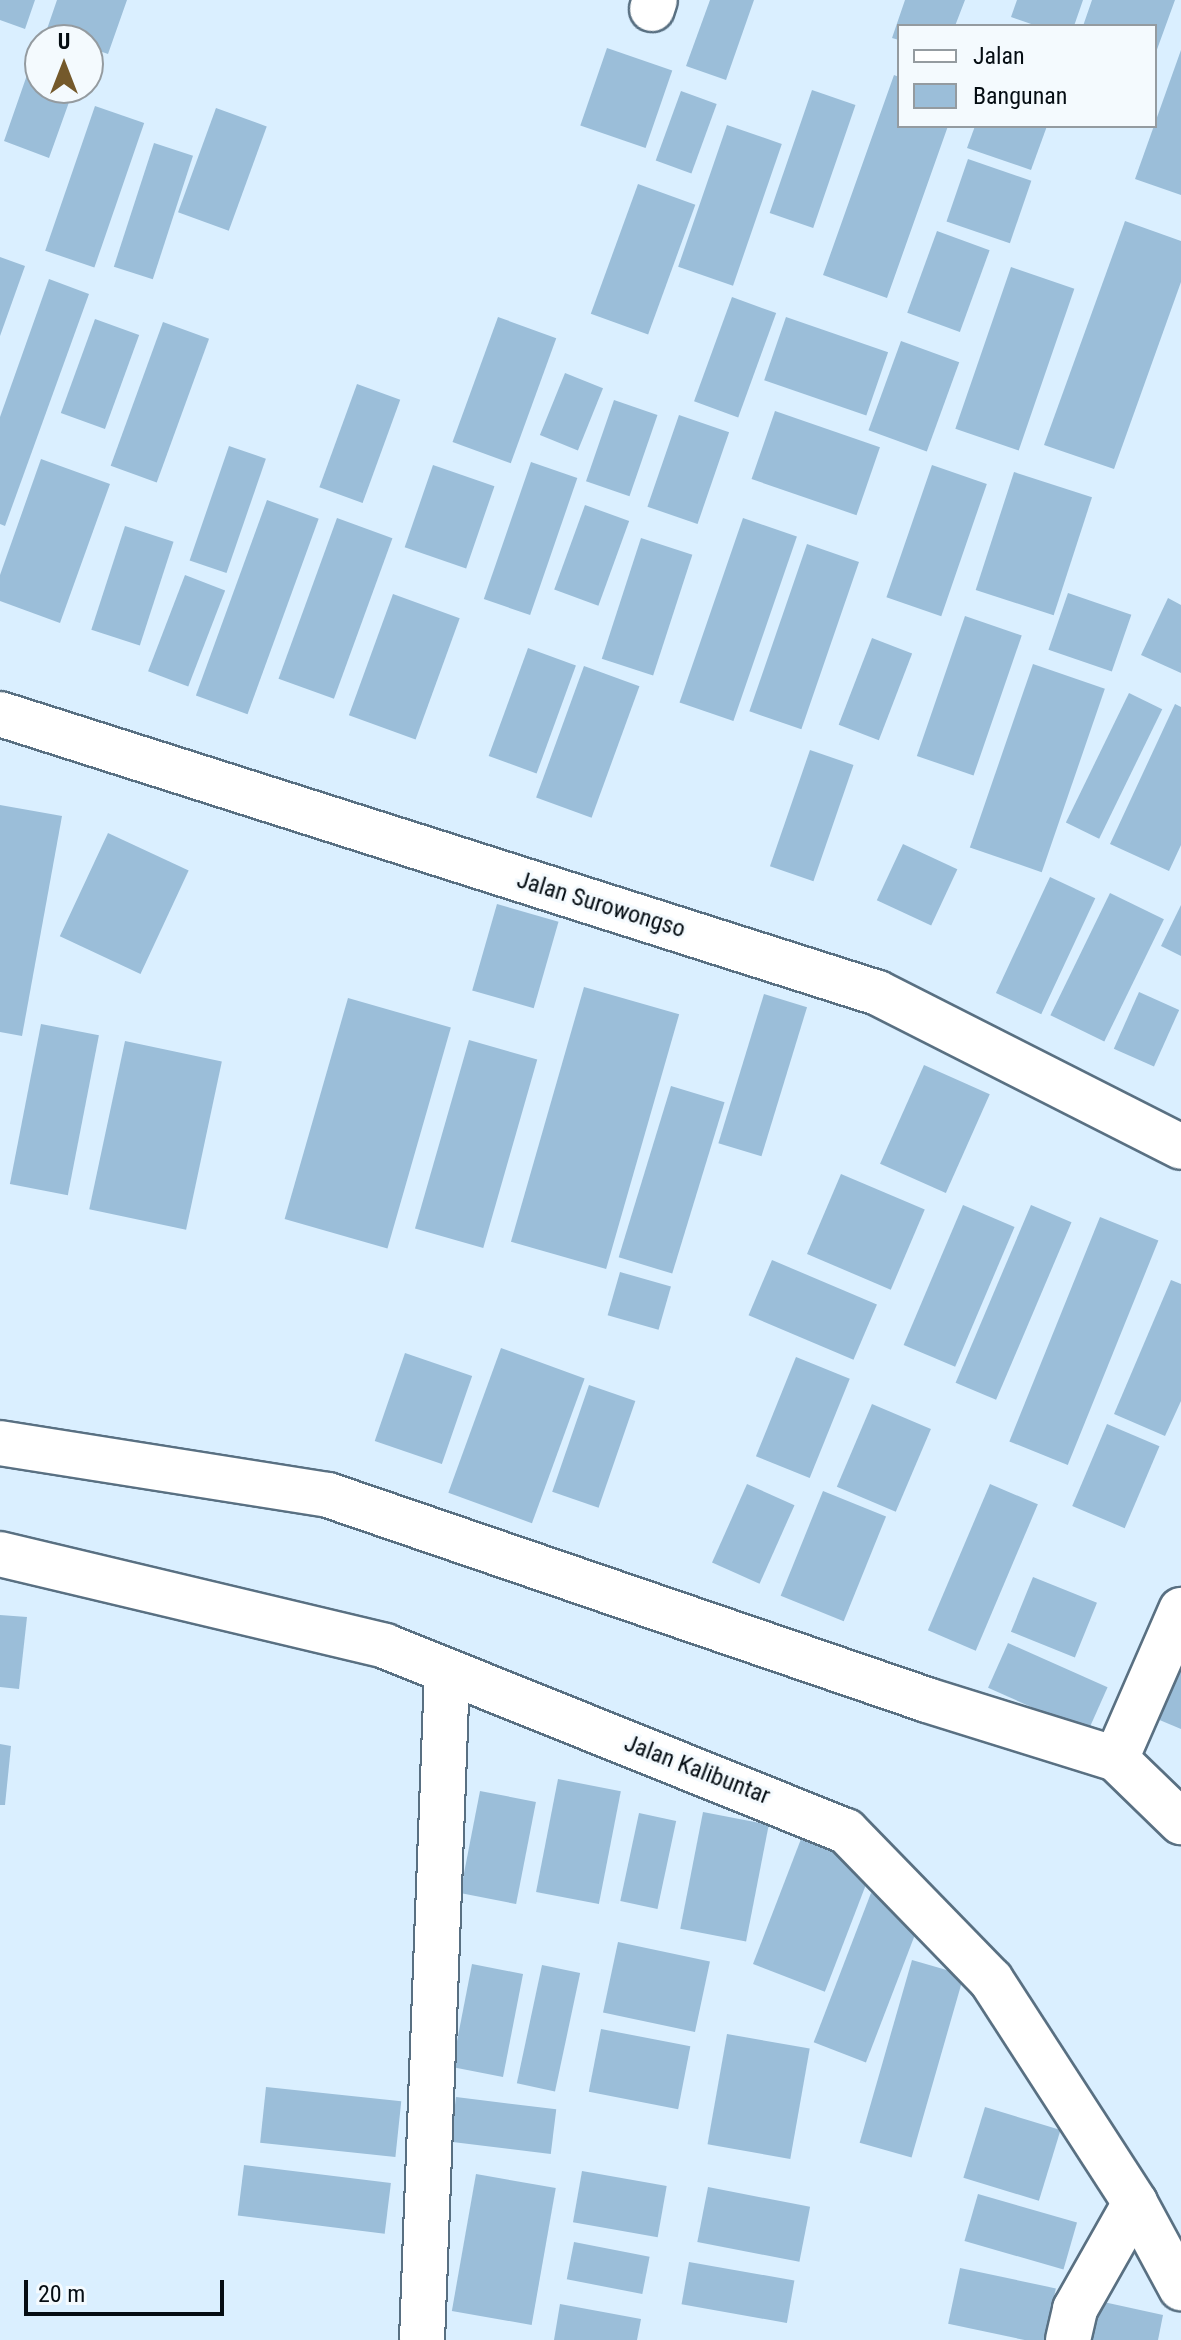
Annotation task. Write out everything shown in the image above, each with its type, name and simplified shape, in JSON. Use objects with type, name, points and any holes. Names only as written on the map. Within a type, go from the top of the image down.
[{"type":"street","name":"Jalan Surowongso","points":[[0,714],[878,993],[1181,1147]]},
{"type":"street","points":[[0,1443],[328,1495],[927,1700],[1116,1759],[1181,1822]]},
{"type":"street","name":"Jalan Kalibuntar","points":[[0,1554],[385,1646],[846,1831],[991,1980],[1135,2203],[1181,2288]]},
{"type":"street","points":[[1116,1759],[1181,1610]]},
{"type":"street","points":[[422,2340],[447,1673]]},
{"type":"street","points":[[1068,2340],[1075,2309],[1135,2203]]},
{"type":"building","points":[[0,0],[35,0],[24,29],[0,20]]},
{"type":"building","points":[[57,0],[127,0],[108,54],[104,53],[104,24],[49,24]]},
{"type":"building","points":[[710,0],[754,0],[726,80],[686,66]]},
{"type":"building","points":[[905,0],[965,0],[956,24],[897,24],[897,39],[892,38]]},
{"type":"building","points":[[1017,0],[1083,0],[1075,24],[1031,24],[1011,17]]},
{"type":"building","points":[[1092,0],[1175,0],[1157,50],[1157,24],[1084,24]]},
{"type":"building","points":[[607,48],[672,70],[646,148],[580,126]]},
{"type":"building","points":[[1181,50],[1181,195],[1135,179],[1153,128],[1157,128],[1157,117]]},
{"type":"building","points":[[894,75],[897,76],[897,128],[947,128],[887,298],[823,275]]},
{"type":"building","points":[[24,84],[24,104],[68,104],[49,158],[4,141]]},
{"type":"building","points":[[812,90],[855,105],[813,228],[770,213]]},
{"type":"building","points":[[681,91],[717,104],[691,174],[656,161]]},
{"type":"building","points":[[95,106],[144,123],[94,268],[45,251]]},
{"type":"building","points":[[216,108],[267,126],[229,231],[178,212]]},
{"type":"building","points":[[727,125],[782,144],[733,286],[678,267]]},
{"type":"building","points":[[974,128],[1046,128],[1031,170],[967,148]]},
{"type":"building","points":[[154,143],[193,156],[153,279],[114,267]]},
{"type":"building","points":[[968,159],[1031,181],[1010,243],[947,221]]},
{"type":"building","points":[[638,184],[695,205],[648,335],[591,314]]},
{"type":"building","points":[[1125,221],[1181,241],[1181,282],[1114,469],[1044,445]]},
{"type":"building","points":[[937,231],[990,250],[960,332],[907,313]]},
{"type":"building","points":[[0,257],[25,266],[0,336]]},
{"type":"building","points":[[1011,267],[1074,289],[1019,450],[955,429]]},
{"type":"building","points":[[49,279],[89,294],[5,526],[0,524],[0,417]]},
{"type":"building","points":[[732,297],[776,313],[738,417],[694,401]]},
{"type":"building","points":[[498,317],[556,338],[511,463],[453,442]]},
{"type":"building","points":[[786,317],[888,352],[866,416],[764,380]]},
{"type":"building","points":[[95,319],[139,335],[105,429],[61,413]]},
{"type":"building","points":[[163,322],[209,339],[157,483],[111,466]]},
{"type":"building","points":[[901,341],[959,362],[927,451],[869,430]]},
{"type":"building","points":[[565,373],[603,388],[578,450],[540,435]]},
{"type":"building","points":[[357,384],[400,400],[363,503],[319,487]]},
{"type":"building","points":[[614,400],[657,415],[629,496],[586,481]]},
{"type":"building","points":[[775,411],[880,447],[857,515],[752,479]]},
{"type":"building","points":[[679,415],[729,432],[698,524],[647,507]]},
{"type":"building","points":[[229,446],[266,459],[226,573],[190,560]]},
{"type":"building","points":[[41,459],[110,484],[60,623],[0,601],[0,575]]},
{"type":"building","points":[[531,462],[577,478],[530,615],[484,599]]},
{"type":"building","points":[[433,465],[494,486],[466,568],[405,547]]},
{"type":"building","points":[[932,465],[987,484],[941,616],[886,597]]},
{"type":"building","points":[[1014,472],[1092,497],[1054,615],[976,590]]},
{"type":"building","points":[[267,500],[319,519],[248,714],[196,695]]},
{"type":"building","points":[[585,505],[629,521],[598,606],[554,590]]},
{"type":"building","points":[[337,518],[392,538],[334,699],[279,679]]},
{"type":"building","points":[[743,518],[797,537],[733,721],[680,702]]},
{"type":"building","points":[[125,526],[174,542],[140,645],[91,630]]},
{"type":"building","points":[[641,538],[692,555],[653,675],[602,659]]},
{"type":"building","points":[[807,544],[859,562],[801,729],[749,711]]},
{"type":"building","points":[[185,575],[225,590],[188,687],[148,671]]},
{"type":"building","points":[[1068,593],[1131,615],[1112,672],[1048,650]]},
{"type":"building","points":[[393,594],[460,618],[416,740],[349,715]]},
{"type":"building","points":[[1168,598],[1181,605],[1181,673],[1141,655]]},
{"type":"building","points":[[965,616],[1022,636],[974,775],[917,756]]},
{"type":"building","points":[[872,638],[912,653],[879,740],[839,725]]},
{"type":"building","points":[[528,648],[576,665],[537,774],[489,756]]},
{"type":"building","points":[[1033,664],[1105,689],[1042,872],[970,847]]},
{"type":"building","points":[[584,666],[639,686],[592,818],[536,798]]},
{"type":"building","points":[[1129,693],[1162,709],[1099,839],[1066,822]]},
{"type":"building","points":[[1175,704],[1181,707],[1181,845],[1169,871],[1110,844]]},
{"type":"building","points":[[810,750],[853,765],[813,881],[770,866]]},
{"type":"building","points":[[0,805],[62,816],[22,1036],[0,1032]]},
{"type":"building","points":[[108,833],[189,871],[140,974],[60,936]]},
{"type":"building","points":[[903,844],[957,869],[931,926],[877,900]]},
{"type":"building","points":[[1050,877],[1095,898],[1041,1014],[996,993]]},
{"type":"building","points":[[1110,893],[1164,919],[1104,1042],[1050,1015]]},
{"type":"building","points":[[497,904],[559,922],[534,1008],[472,991]]},
{"type":"building","points":[[1181,905],[1181,956],[1161,946]]},
{"type":"building","points":[[584,987],[679,1014],[606,1269],[511,1242]]},
{"type":"building","points":[[1139,992],[1179,1010],[1154,1067],[1114,1049]]},
{"type":"building","points":[[764,994],[807,1007],[761,1156],[718,1143]]},
{"type":"building","points":[[348,998],[451,1027],[387,1249],[285,1219]]},
{"type":"building","points":[[41,1024],[99,1035],[68,1195],[10,1184]]},
{"type":"building","points":[[469,1040],[537,1060],[483,1248],[415,1228]]},
{"type":"building","points":[[125,1041],[222,1062],[186,1230],[89,1209]]},
{"type":"building","points":[[924,1065],[990,1094],[946,1193],[880,1164]]},
{"type":"building","points":[[671,1086],[725,1102],[672,1274],[619,1257]]},
{"type":"building","points":[[841,1174],[925,1210],[891,1290],[807,1254]]},
{"type":"building","points":[[963,1205],[1015,1227],[955,1367],[904,1345]]},
{"type":"building","points":[[1031,1205],[1072,1222],[996,1400],[956,1383]]},
{"type":"building","points":[[1100,1217],[1158,1241],[1068,1465],[1009,1441]]},
{"type":"building","points":[[772,1260],[877,1305],[853,1360],[749,1315]]},
{"type":"building","points":[[620,1272],[671,1287],[659,1330],[608,1315]]},
{"type":"building","points":[[1171,1280],[1181,1284],[1181,1401],[1165,1436],[1114,1414]]},
{"type":"building","points":[[501,1348],[585,1378],[532,1523],[448,1493]]},
{"type":"building","points":[[405,1353],[472,1376],[442,1464],[375,1441]]},
{"type":"building","points":[[796,1357],[850,1379],[810,1478],[756,1456]]},
{"type":"building","points":[[589,1385],[635,1401],[599,1508],[552,1492]]},
{"type":"building","points":[[872,1404],[931,1429],[896,1512],[837,1487]]},
{"type":"building","points":[[1107,1424],[1159,1446],[1125,1528],[1072,1506]]},
{"type":"building","points":[[747,1484],[795,1505],[760,1584],[712,1563]]},
{"type":"building","points":[[990,1484],[1038,1504],[976,1651],[928,1630]]},
{"type":"building","points":[[823,1491],[886,1516],[844,1621],[781,1596]]},
{"type":"building","points":[[1033,1577],[1097,1603],[1075,1658],[1011,1632]]},
{"type":"building","points":[[0,1615],[27,1617],[19,1689],[0,1687]]},
{"type":"building","points":[[1008,1643],[1108,1687],[1088,1732],[988,1688]]},
{"type":"building","points":[[1181,1644],[1181,1729],[1150,1716]]},
{"type":"building","points":[[0,1744],[11,1746],[5,1805],[0,1805]]},
{"type":"building","points":[[558,1779],[621,1791],[599,1904],[536,1892]]},
{"type":"building","points":[[480,1791],[536,1802],[516,1904],[460,1893]]},
{"type":"building","points":[[703,1812],[769,1825],[746,1942],[680,1929]]},
{"type":"building","points":[[639,1813],[676,1821],[657,1909],[620,1901]]},
{"type":"building","points":[[801,1839],[873,1867],[825,1992],[753,1964]]},
{"type":"building","points":[[871,1893],[923,1913],[866,2062],[814,2042]]},
{"type":"building","points":[[618,1942],[710,1962],[695,2032],[603,2012]]},
{"type":"building","points":[[912,1960],[964,1975],[912,2158],[860,2143]]},
{"type":"building","points":[[472,1964],[523,1974],[503,2077],[452,2067]]},
{"type":"building","points":[[542,1965],[580,1973],[555,2091],[517,2083]]},
{"type":"building","points":[[601,2029],[690,2046],[678,2109],[589,2092]]},
{"type":"building","points":[[727,2034],[810,2049],[790,2159],[708,2144]]},
{"type":"building","points":[[266,2087],[401,2101],[395,2157],[260,2143]]},
{"type":"building","points":[[456,2097],[556,2109],[551,2154],[451,2142]]},
{"type":"building","points":[[985,2107],[1061,2130],[1039,2201],[963,2178]]},
{"type":"building","points":[[244,2165],[391,2183],[385,2234],[238,2216]]},
{"type":"building","points":[[582,2171],[667,2186],[658,2237],[573,2222]]},
{"type":"building","points":[[476,2174],[556,2188],[532,2325],[452,2311]]},
{"type":"building","points":[[708,2187],[810,2207],[799,2262],[697,2242]]},
{"type":"building","points":[[978,2194],[1077,2222],[1064,2269],[964,2241]]},
{"type":"building","points":[[574,2242],[650,2257],[642,2294],[567,2279]]},
{"type":"building","points":[[689,2262],[794,2281],[787,2323],[682,2304]]},
{"type":"building","points":[[960,2268],[1056,2288],[1045,2340],[1025,2340],[948,2324]]},
{"type":"building","points":[[1099,2301],[1163,2315],[1158,2340],[1091,2340]]},
{"type":"building","points":[[560,2304],[641,2319],[637,2340],[554,2340]]}]
